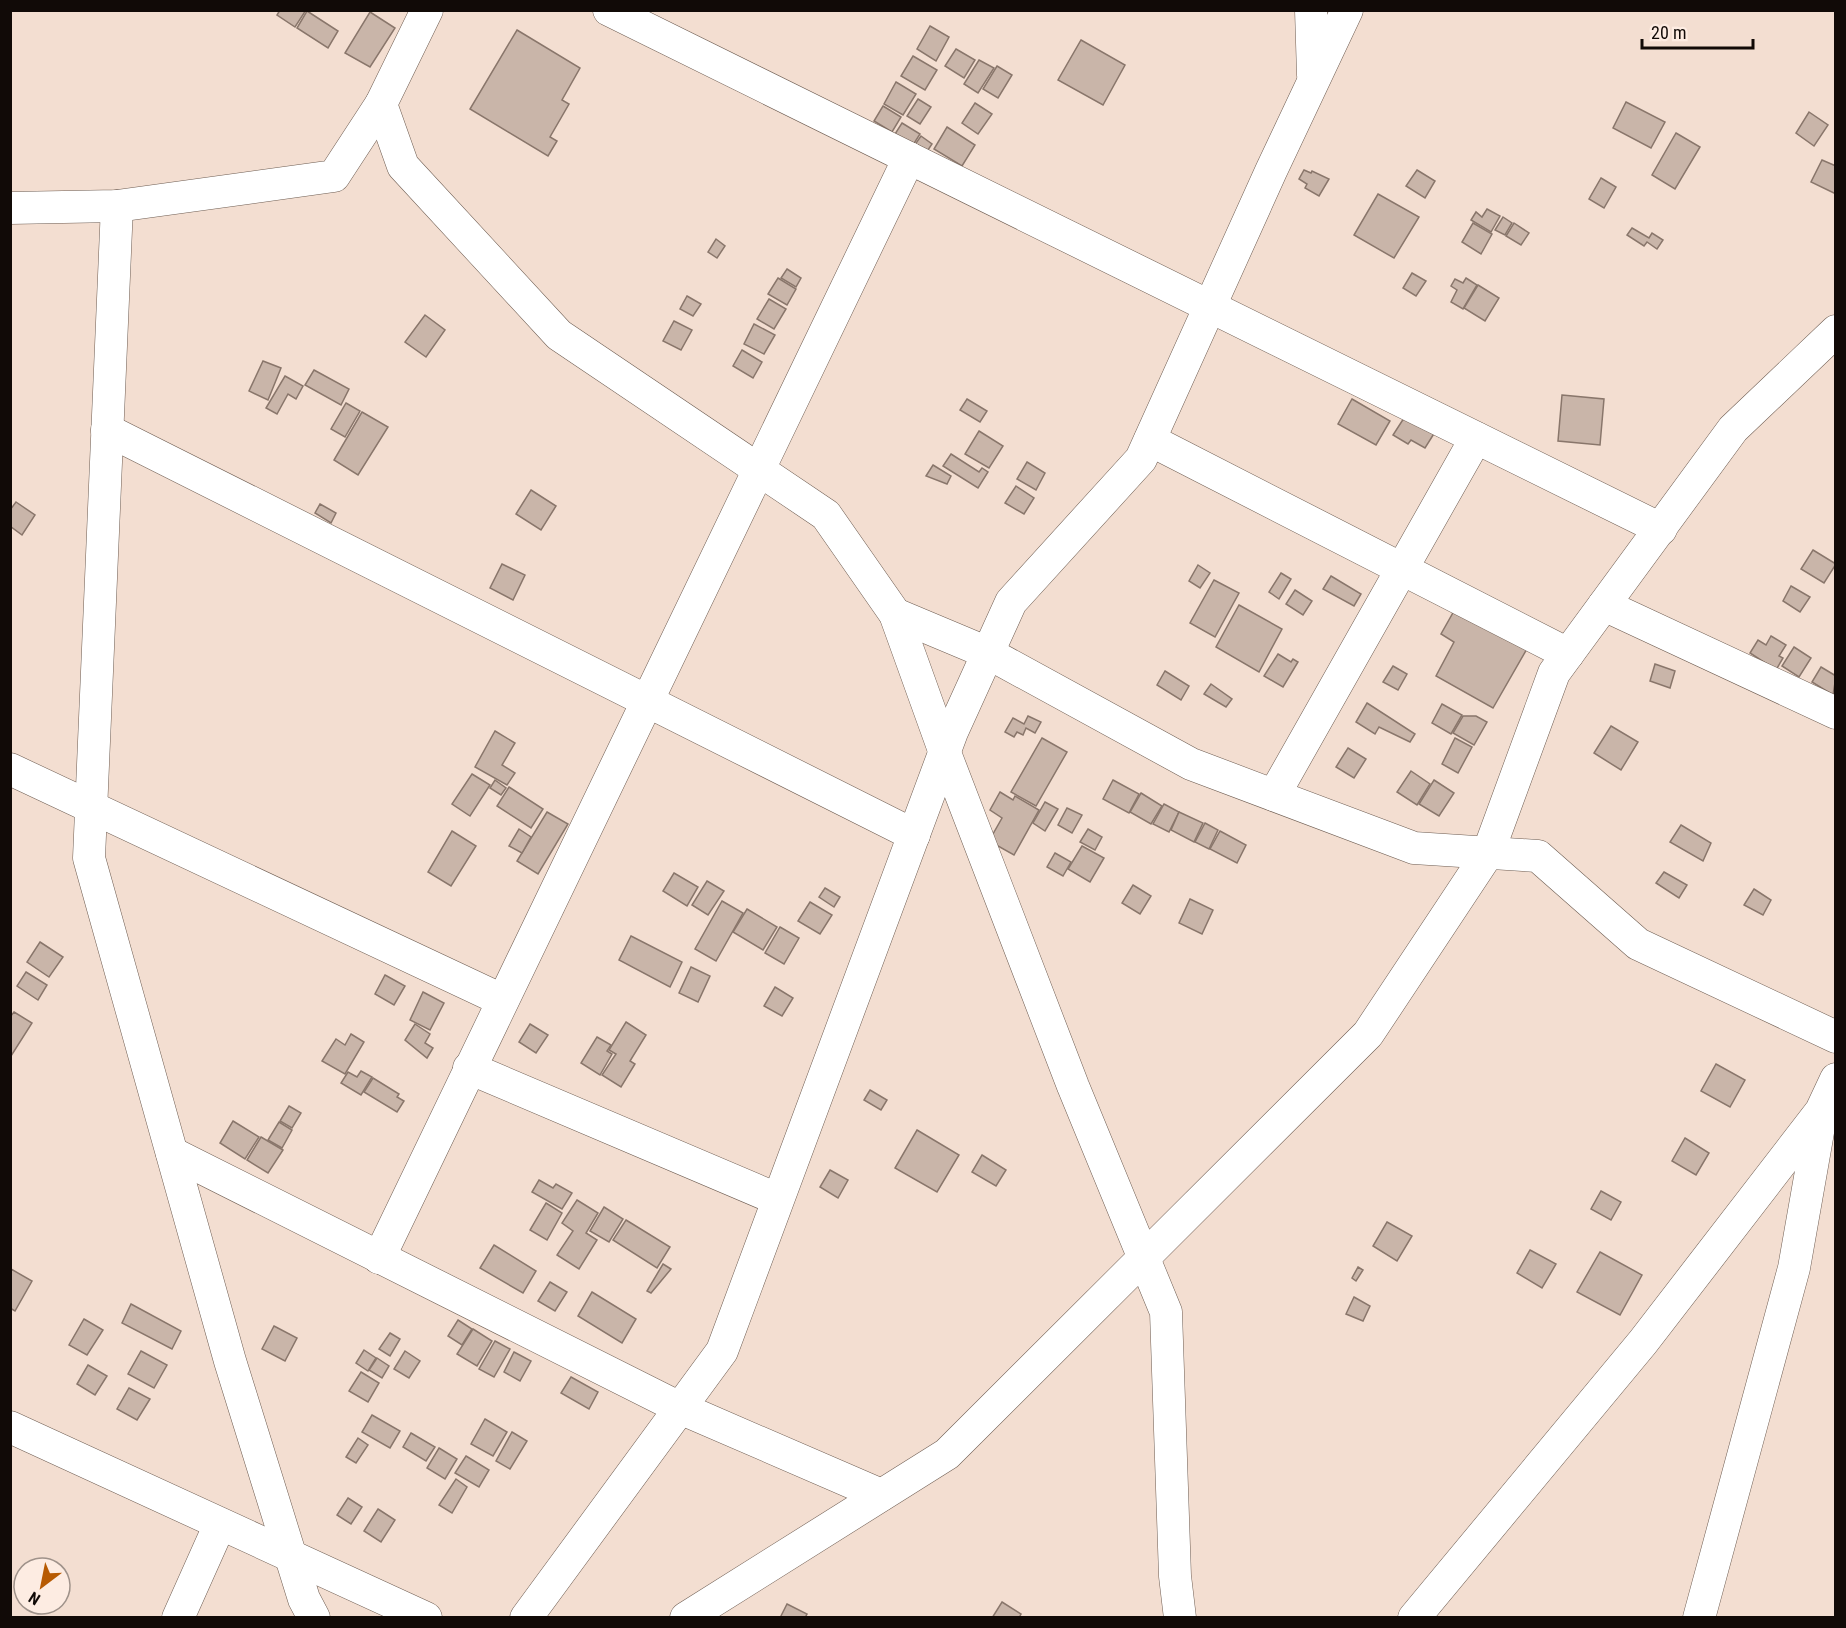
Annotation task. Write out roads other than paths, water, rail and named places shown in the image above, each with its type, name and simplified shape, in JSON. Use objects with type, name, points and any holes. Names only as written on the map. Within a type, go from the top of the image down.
[{"type":"street","points":[[10,208],[117,206],[334,176],[381,104],[427,10]]},
{"type":"street","points":[[609,10],[1661,529]]},
{"type":"street","points":[[1311,10],[1313,82]]},
{"type":"street","points":[[526,1617],[722,1351],[945,753],[1011,602],[1141,459],[1347,10]]},
{"type":"street","points":[[381,104],[403,166],[560,335],[826,515],[895,614],[945,753],[1073,1086],[1166,1312],[1175,1576],[1180,1617]]},
{"type":"street","points":[[379,1257],[909,158]]},
{"type":"street","points":[[117,206],[89,858],[230,1361],[304,1599],[314,1617]]},
{"type":"street","points":[[686,1617],[946,1454],[1368,1034],[1488,853],[1554,673],[1733,429],[1836,331]]},
{"type":"street","points":[[107,430],[914,835]]},
{"type":"street","points":[[1274,795],[1476,438]]},
{"type":"street","points":[[1150,440],[1568,654]]},
{"type":"street","points":[[1604,605],[1836,713]]},
{"type":"street","points":[[895,614],[988,653],[1191,764],[1414,848],[1538,856],[1638,944],[1836,1037]]},
{"type":"street","points":[[10,769],[502,1000]]},
{"type":"street","points":[[469,1068],[777,1199]]},
{"type":"street","points":[[1414,1617],[1643,1342],[1821,1111],[1836,1079]]},
{"type":"street","points":[[1700,1617],[1794,1268],[1821,1111]]},
{"type":"street","points":[[171,1153],[680,1408],[881,1495]]},
{"type":"street","points":[[10,1427],[426,1617]]},
{"type":"street","points":[[178,1617],[220,1524]]}]
